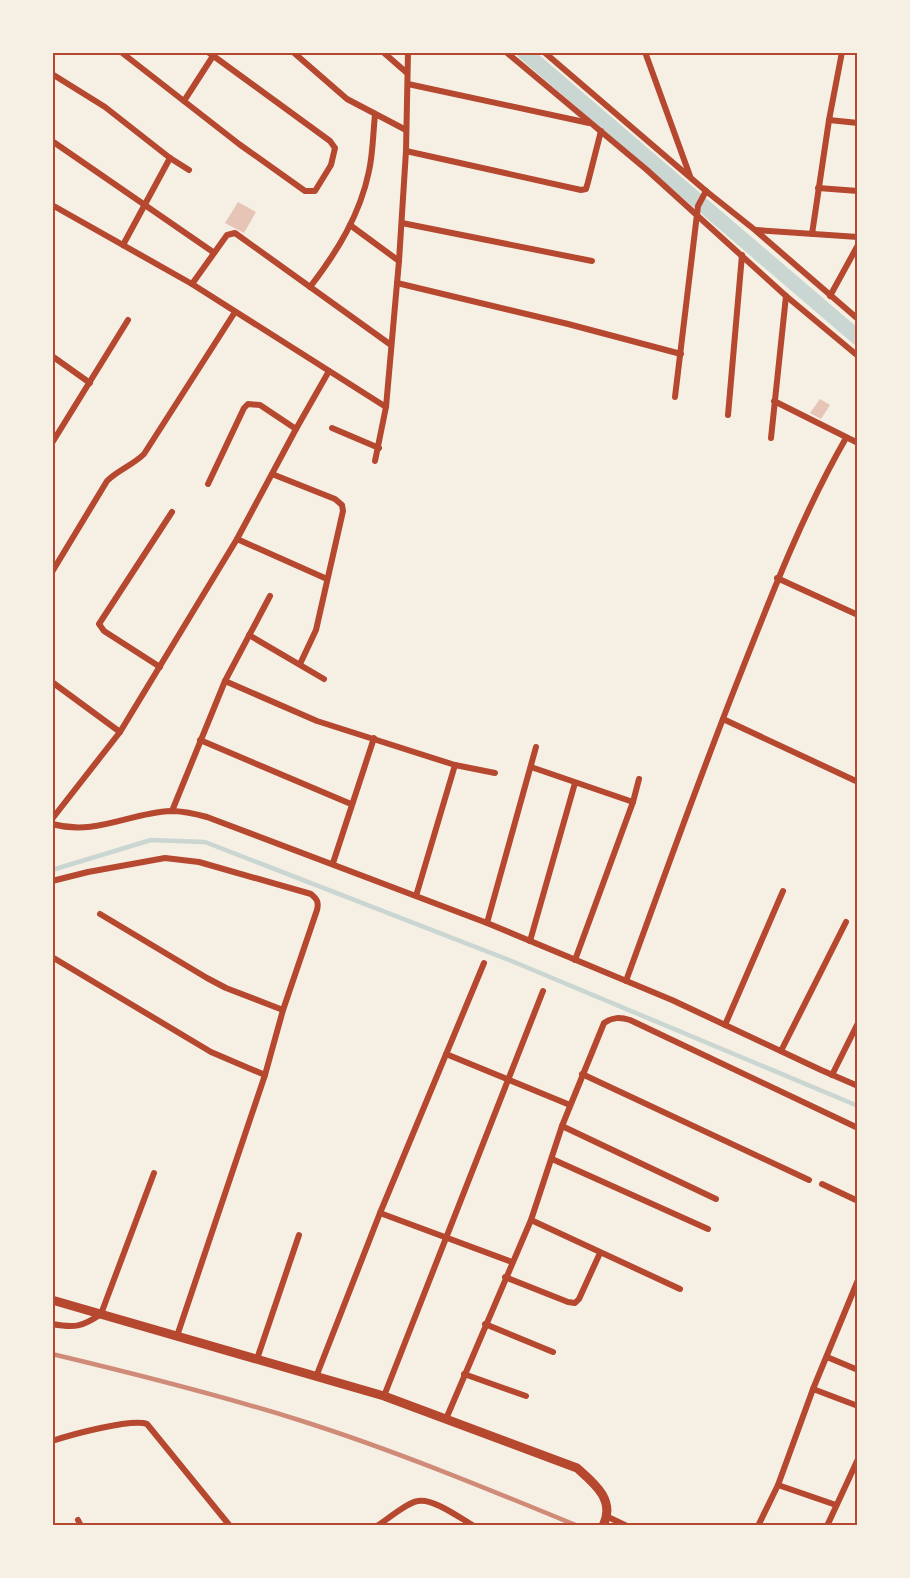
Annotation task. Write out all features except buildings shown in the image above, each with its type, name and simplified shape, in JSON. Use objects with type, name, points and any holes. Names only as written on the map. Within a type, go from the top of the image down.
[{"type":"street","points":[[121,52],[239,144],[305,191],[313,192],[318,188],[333,157],[335,148],[330,141],[211,54],[184,101]]},
{"type":"street","points":[[293,52],[336,91],[375,115],[406,130]]},
{"type":"street","points":[[383,52],[407,73]]},
{"type":"street","points":[[375,461],[386,407],[399,261],[406,151],[408,52]]},
{"type":"street","points":[[506,52],[601,131],[786,296],[858,356]]},
{"type":"street","points":[[544,52],[858,319]]},
{"type":"street","points":[[645,52],[690,177]]},
{"type":"street","points":[[812,234],[842,52]]},
{"type":"street","points":[[52,74],[105,107],[170,158],[189,170]]},
{"type":"street","points":[[408,84],[590,123]]},
{"type":"street","points":[[310,287],[335,255],[350,225],[369,170],[375,115]]},
{"type":"street","points":[[829,120],[858,123]]},
{"type":"street","points":[[406,151],[581,190],[586,189],[601,131]]},
{"type":"street","points":[[52,141],[213,252]]},
{"type":"street","points":[[123,245],[170,158]]},
{"type":"street","points":[[818,188],[858,191]]},
{"type":"street","points":[[675,397],[698,206],[706,191]]},
{"type":"street","points":[[52,205],[192,284],[386,407]]},
{"type":"street","points":[[402,223],[592,261]]},
{"type":"street","points":[[350,225],[399,261]]},
{"type":"street","points":[[755,230],[858,237]]},
{"type":"street","points":[[192,284],[227,235],[235,233],[391,345]]},
{"type":"street","points":[[830,296],[858,245]]},
{"type":"street","points":[[728,416],[742,255]]},
{"type":"street","points":[[397,283],[681,354]]},
{"type":"street","points":[[771,438],[786,296]]},
{"type":"street","points":[[52,572],[107,481],[144,454],[235,312]]},
{"type":"street","points":[[53,440],[128,320]]},
{"type":"street","points":[[52,356],[90,383]]},
{"type":"street","points":[[52,819],[120,732],[160,668],[237,538],[329,371]]},
{"type":"street","points":[[774,401],[858,442]]},
{"type":"street","points":[[208,484],[248,404],[261,405],[296,429]]},
{"type":"street","points":[[332,428],[379,448]]},
{"type":"street","points":[[626,981],[695,789],[777,578],[828,470],[846,438]]},
{"type":"street","points":[[272,474],[335,499],[342,506],[343,511],[316,630],[300,664]]},
{"type":"street","points":[[160,668],[104,631],[99,624],[172,512]]},
{"type":"street","points":[[237,538],[327,579]]},
{"type":"street","points":[[777,578],[858,615]]},
{"type":"street","points":[[171,811],[225,681],[270,596]]},
{"type":"street","points":[[249,635],[324,679]]},
{"type":"street","points":[[225,681],[317,721],[455,765],[495,773]]},
{"type":"street","points":[[52,682],[120,732]]},
{"type":"street","points":[[723,719],[858,782]]},
{"type":"street","points":[[333,863],[374,738]]},
{"type":"street","points":[[200,740],[351,804]]},
{"type":"street","points":[[487,923],[536,747]]},
{"type":"street","points":[[416,896],[455,765]]},
{"type":"street","points":[[531,767],[633,802]]},
{"type":"street","points":[[575,960],[633,802],[639,779]]},
{"type":"street","points":[[530,941],[575,783]]},
{"type":"street","points":[[52,824],[66,828],[90,828],[171,811],[207,817],[487,923],[672,1000],[858,1086]]},
{"type":"street","points":[[52,881],[111,867],[165,858],[199,862],[310,894],[316,898],[318,906],[283,1010],[265,1076],[177,1336]]},
{"type":"street","points":[[725,1025],[783,891]]},
{"type":"street","points":[[100,914],[226,988],[283,1010]]},
{"type":"street","points":[[781,1051],[846,922]]},
{"type":"street","points":[[52,957],[211,1052],[265,1076]]},
{"type":"street","points":[[316,1377],[380,1213],[484,963]]},
{"type":"street","points":[[384,1396],[543,992]]},
{"type":"street","points":[[446,1419],[505,1276],[531,1220],[582,1074],[604,1023],[611,1018],[622,1018],[858,1128]]},
{"type":"street","points":[[831,1075],[858,1023]]},
{"type":"street","points":[[446,1054],[570,1105]]},
{"type":"street","points":[[582,1074],[809,1180]]},
{"type":"street","points":[[562,1126],[716,1199]]},
{"type":"street","points":[[552,1159],[708,1229]]},
{"type":"street","points":[[52,1323],[81,1326],[101,1314],[154,1173]]},
{"type":"street","points":[[822,1184],[858,1202]]},
{"type":"street","points":[[380,1213],[512,1262]]},
{"type":"street","points":[[531,1220],[680,1290]]},
{"type":"street","points":[[256,1359],[299,1235]]},
{"type":"street","points":[[505,1276],[575,1303],[600,1253]]},
{"type":"street","points":[[758,1526],[778,1485],[813,1389],[858,1280]]},
{"type":"street","points":[[52,1300],[384,1396],[577,1468],[603,1491],[606,1521],[627,1526]]},
{"type":"street","points":[[485,1324],[553,1352]]},
{"type":"street","points":[[827,1357],[858,1370]]},
{"type":"street","points":[[464,1374],[526,1396]]},
{"type":"street","points":[[813,1389],[858,1406]]},
{"type":"street","points":[[52,1441],[129,1423],[143,1422],[230,1526]]},
{"type":"street","points":[[827,1526],[858,1458]]},
{"type":"street","points":[[778,1485],[836,1505]]},
{"type":"street","points":[[377,1526],[419,1501],[438,1505],[474,1526]]},
{"type":"waterway","points":[[524,52],[858,338]]},
{"type":"waterway","points":[[52,870],[151,840],[205,842],[514,962],[858,1106]]},
{"type":"railway","points":[[52,1354],[178,1385],[302,1421],[476,1484],[578,1526]]}]
